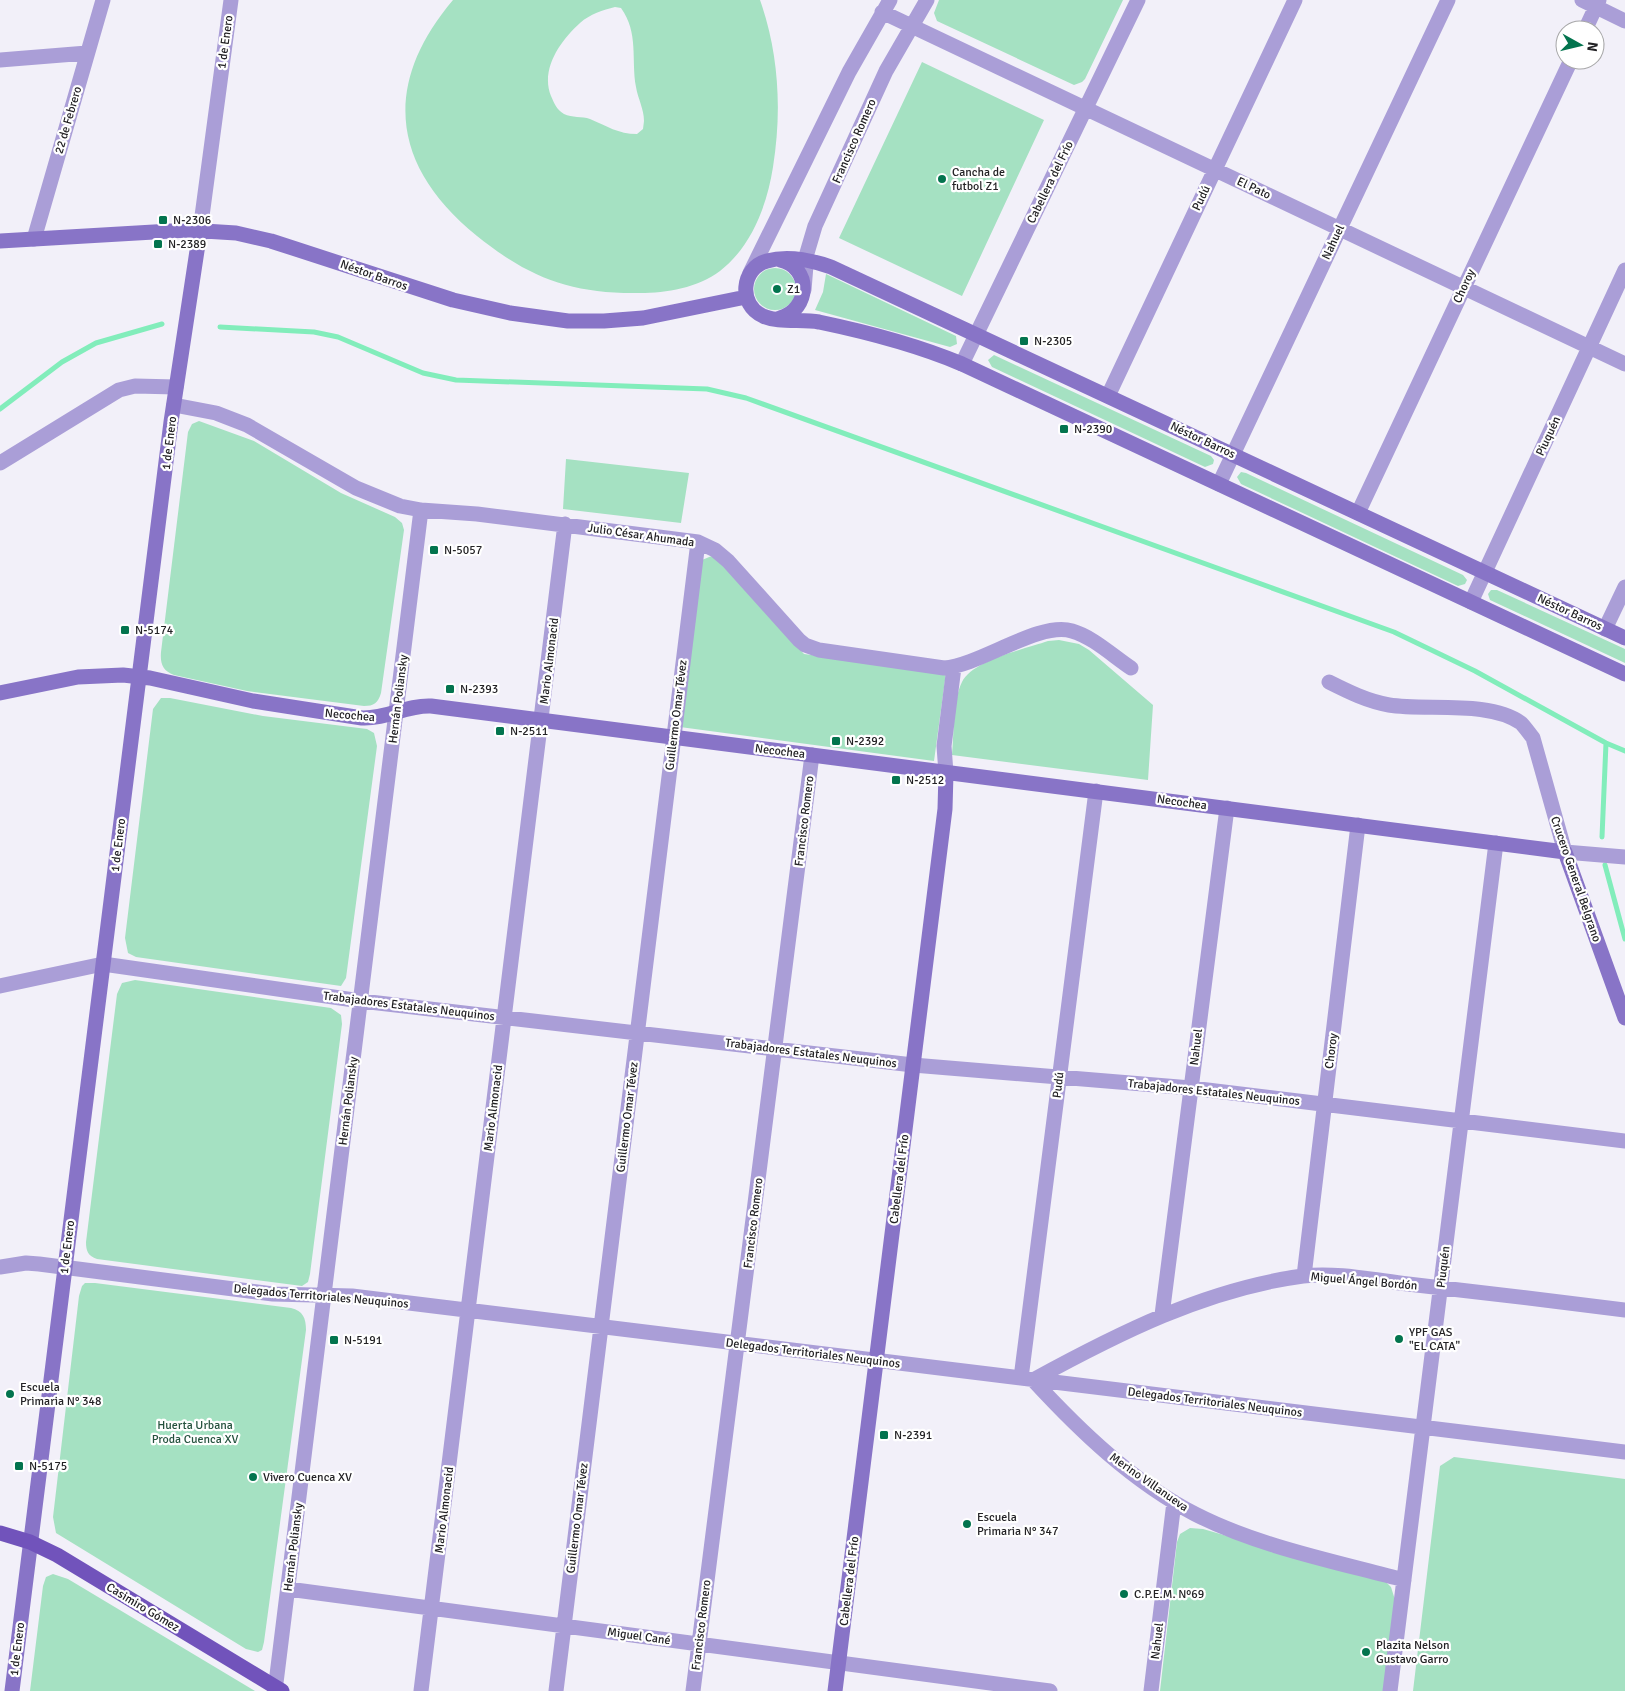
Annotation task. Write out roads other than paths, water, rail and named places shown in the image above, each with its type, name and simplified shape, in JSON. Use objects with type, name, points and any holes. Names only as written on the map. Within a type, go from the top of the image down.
[{"type":"main road","name":"Casimiro Gómez","points":[[0,1533],[30,1542],[58,1555],[278,1690]]},
{"type":"street","name":"22 de Febrero","points":[[34,239],[103,0]]},
{"type":"street","name":"1 de Enero","points":[[12,1691],[176,386],[200,231],[231,0]]},
{"type":"street","name":"Francisco Romero","points":[[804,290],[806,260],[815,226],[886,71],[927,0]]},
{"type":"street","name":"Cabellera del Frío","points":[[962,364],[1138,0]]},
{"type":"street","name":"Pudú","points":[[1108,396],[1295,0]]},
{"type":"street","name":"Nahuel","points":[[1219,484],[1448,0]]},
{"type":"street","points":[[1582,0],[1598,3],[1625,20]]},
{"type":"street","points":[[1590,20],[1598,3]]},
{"type":"street","points":[[886,6],[849,72],[750,274],[745,289],[746,297],[755,312],[770,319],[799,319],[830,324],[915,347],[962,364],[1625,674]]},
{"type":"street","name":"El Pato","points":[[886,6],[911,25],[1625,364]]},
{"type":"street","points":[[0,60],[87,53]]},
{"type":"street","name":"Choroy","points":[[1358,513],[1566,70]]},
{"type":"street","name":"Néstor Barros","points":[[0,241],[200,231],[236,233],[260,237],[434,295],[492,310],[548,319],[586,321],[629,319],[680,312],[746,297]]},
{"type":"street","points":[[776,260],[784,261],[796,269],[801,276],[804,290],[803,299],[794,312],[778,319]]},
{"type":"street","name":"Néstor Barros","points":[[750,274],[761,263],[776,260],[806,260],[840,271],[1625,638]]},
{"type":"street","name":"Piuquén","points":[[1471,602],[1625,270]]},
{"type":"street","points":[[0,463],[119,390],[136,386],[176,386]]},
{"type":"street","name":"Julio César Ahumada","points":[[174,405],[216,413],[237,421],[278,441],[366,494],[388,502],[421,510],[565,524],[698,542],[715,550],[728,561],[805,645],[827,652],[934,667],[954,667],[1044,632],[1060,629],[1079,634],[1131,668]]},
{"type":"street","name":"Hernán Poliansky","points":[[278,1690],[288,1589],[421,510]]},
{"type":"street","name":"Mario Almonacid","points":[[421,1691],[565,524]]},
{"type":"street","name":"Guillermo Omar Tévez","points":[[556,1691],[698,542]]},
{"type":"street","points":[[1606,629],[1625,587]]},
{"type":"street","name":"Cabellera del Frío","points":[[835,1691],[946,796],[944,746],[954,667]]},
{"type":"street","name":"Necochea","points":[[0,693],[93,675],[139,676],[252,702],[362,718],[381,718],[396,712],[422,706],[1565,852]]},
{"type":"street","name":"Crucero General Belgrano","points":[[1329,682],[1363,699],[1391,705],[1467,708],[1504,715],[1521,723],[1533,738],[1565,852],[1625,1018]]},
{"type":"street","name":"Francisco Romero","points":[[693,1691],[812,755]]},
{"type":"street","name":"Pudú","points":[[1027,1379],[1059,1077],[1096,791]]},
{"type":"street","name":"Nahuel","points":[[1162,1316],[1227,808]]},
{"type":"street","name":"Choroy","points":[[1304,1276],[1358,825]]},
{"type":"street","name":"Piuquén","points":[[1390,1691],[1496,843]]},
{"type":"street","points":[[1565,852],[1625,857]]},
{"type":"street","name":"Trabajadores Estatales Neuquinos","points":[[0,986],[103,964],[361,1001],[504,1018],[913,1065],[1191,1088],[1625,1141]]},
{"type":"street","name":"Delegados Territoriales Neuquinos","points":[[0,1267],[26,1263],[65,1266],[273,1294],[352,1296],[1625,1452]]},
{"type":"street","name":"Miguel Ángel Bordón","points":[[1027,1379],[1122,1333],[1162,1316],[1237,1291],[1304,1276],[1329,1276],[1625,1310]]},
{"type":"street","name":"Merino Villanueva","points":[[1027,1379],[1096,1444],[1174,1502],[1195,1514],[1237,1533],[1404,1580]]},
{"type":"street","name":"Nahuel","points":[[1151,1691],[1174,1502]]},
{"type":"street","name":"Miguel Cané","points":[[288,1589],[1050,1691]]},
{"type":"waterway","points":[[0,409],[62,362],[96,343],[162,324]]},
{"type":"waterway","points":[[220,327],[314,332],[338,337],[423,373],[456,380],[707,389],[746,398],[1394,632],[1475,671],[1606,743],[1625,751]]},
{"type":"waterway","points":[[1602,837],[1606,743]]},
{"type":"waterway","points":[[1605,865],[1625,939]]},
{"type":"place","name":"Cancha de futbol Z1","points":[[942,179]]},
{"type":"place","name":"N-2306","points":[[163,220]]},
{"type":"place","name":"N-2389","points":[[158,244]]},
{"type":"place","name":"Z1","points":[[777,289]]},
{"type":"place","name":"N-2305","points":[[1024,341]]},
{"type":"place","name":"N-2390","points":[[1064,429]]},
{"type":"place","name":"N-5057","points":[[434,550]]},
{"type":"place","name":"N-5174","points":[[125,630]]},
{"type":"place","name":"N-2393","points":[[450,689]]},
{"type":"place","name":"N-2511","points":[[500,731]]},
{"type":"place","name":"N-2392","points":[[836,741]]},
{"type":"place","name":"N-2512","points":[[896,780]]},
{"type":"place","name":"YPF GAS \"EL CATA\"","points":[[1399,1339]]},
{"type":"place","name":"N-5191","points":[[334,1340]]},
{"type":"place","name":"Escuela Primaria N° 348","points":[[10,1394]]},
{"type":"place","name":"N-2391","points":[[884,1435]]},
{"type":"place","name":"N-5175","points":[[19,1466]]},
{"type":"place","name":"Vivero Cuenca XV","points":[[253,1477]]},
{"type":"place","name":"Escuela Primaria N° 347","points":[[967,1524]]},
{"type":"place","name":"C.P.E.M. Nº69","points":[[1124,1594]]},
{"type":"place","name":"Plazita Nelson Gustavo Garro","points":[[1366,1652]]},
{"type":"park label","name":"Huerta Urbana Proda Cuenca XV","points":[[195,1432]]}]
